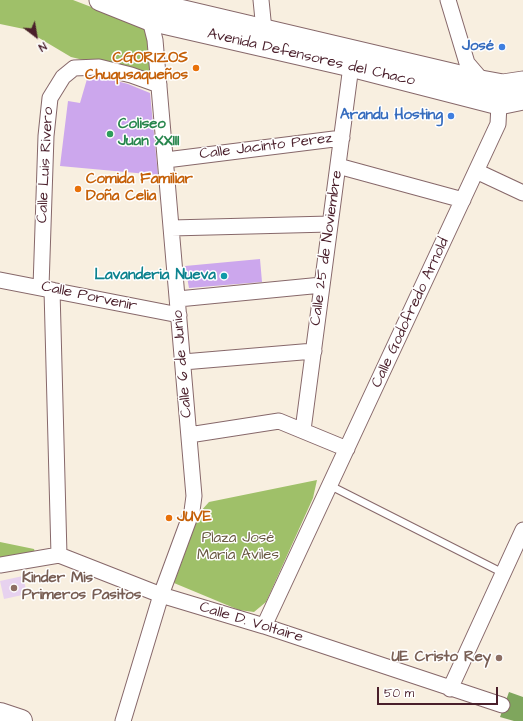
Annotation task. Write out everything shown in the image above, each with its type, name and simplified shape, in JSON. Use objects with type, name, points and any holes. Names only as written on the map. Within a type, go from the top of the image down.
[{"type":"highway","points":[[0,714],[21,721]]},
{"type":"street","name":"Avenida Defensores del Chaco","points":[[100,0],[150,20],[351,66],[499,104],[523,99]]},
{"type":"street","name":"Avenida Defensores del Chaco","points":[[138,0],[481,81],[503,85],[523,82]]},
{"type":"street","name":"Calle 6 de Junio","points":[[123,721],[161,595],[192,511],[194,496],[155,40],[150,20],[138,0]]},
{"type":"street","points":[[261,0],[264,30]]},
{"type":"street","points":[[448,0],[467,63],[491,91],[499,104]]},
{"type":"street","name":"Calle 25 de Noviembre","points":[[303,430],[351,66]]},
{"type":"street","name":"Calle Luis Rivero","points":[[59,555],[46,288],[46,144],[50,98],[63,78],[74,68],[99,67],[131,75],[159,85]]},
{"type":"street","name":"Calle Godofredo Arnold","points":[[264,626],[329,485],[348,449],[498,124],[499,104]]},
{"type":"street","name":"Calle Jacinto Perez","points":[[166,160],[342,138]]},
{"type":"street","name":"Calle Jacinto Perez","points":[[338,166],[463,200]]},
{"type":"street","points":[[476,171],[523,193]]},
{"type":"street","points":[[171,228],[330,224]]},
{"type":"street","name":"Calle Porvenir","points":[[0,280],[179,315]]},
{"type":"street","points":[[178,299],[322,285]]},
{"type":"street","points":[[183,362],[314,352]]},
{"type":"street","points":[[189,435],[279,421],[348,449]]},
{"type":"street","points":[[450,689],[503,573],[518,555],[523,530]]},
{"type":"street","points":[[0,565],[59,555]]},
{"type":"street","name":"Calle D. Voltaire","points":[[59,555],[161,595],[264,626],[502,705]]},
{"type":"lane","points":[[329,485],[503,573]]},
{"type":"shaded area","name":"Kinder Mis Primeros Pasitos","points":[[23,576],[27,594],[4,599],[0,581]]},
{"type":"green space","points":[[0,0],[73,0],[146,28],[153,77],[71,57],[24,29],[0,24]]},
{"type":"green space","name":"Plaza José María Aviles","points":[[317,480],[313,498],[266,602],[254,612],[239,610],[174,583],[200,512],[209,502]]},
{"type":"green space","points":[[0,542],[34,549],[35,552],[0,561]]},
{"type":"green space","points":[[509,692],[523,697],[523,721],[514,721],[500,717]]},
{"type":"building","name":"Coliseo Juan XXIII","points":[[98,76],[128,84],[150,93],[158,175],[60,166],[68,101],[80,103],[87,79]]},
{"type":"building","name":"Lavanderia Nueva","points":[[260,259],[262,282],[189,288],[185,266]]},
{"type":"place","name":"José","points":[[502,47]]},
{"type":"place","name":"CGORIZOS Chuqusaqueños","points":[[196,68]]},
{"type":"place","name":"Arandu Hosting","points":[[451,116]]},
{"type":"place","name":"Coliseo Juan XXIII","points":[[110,134]]},
{"type":"place","name":"Comida Familiar Doña Celia","points":[[78,189]]},
{"type":"place","name":"Lavanderia Nueva","points":[[224,276]]},
{"type":"place","name":"JUVE","points":[[169,518]]},
{"type":"place","name":"Kinder Mis Primeros Pasitos","points":[[14,588]]},
{"type":"place","name":"UE Cristo Rey","points":[[499,658]]}]
